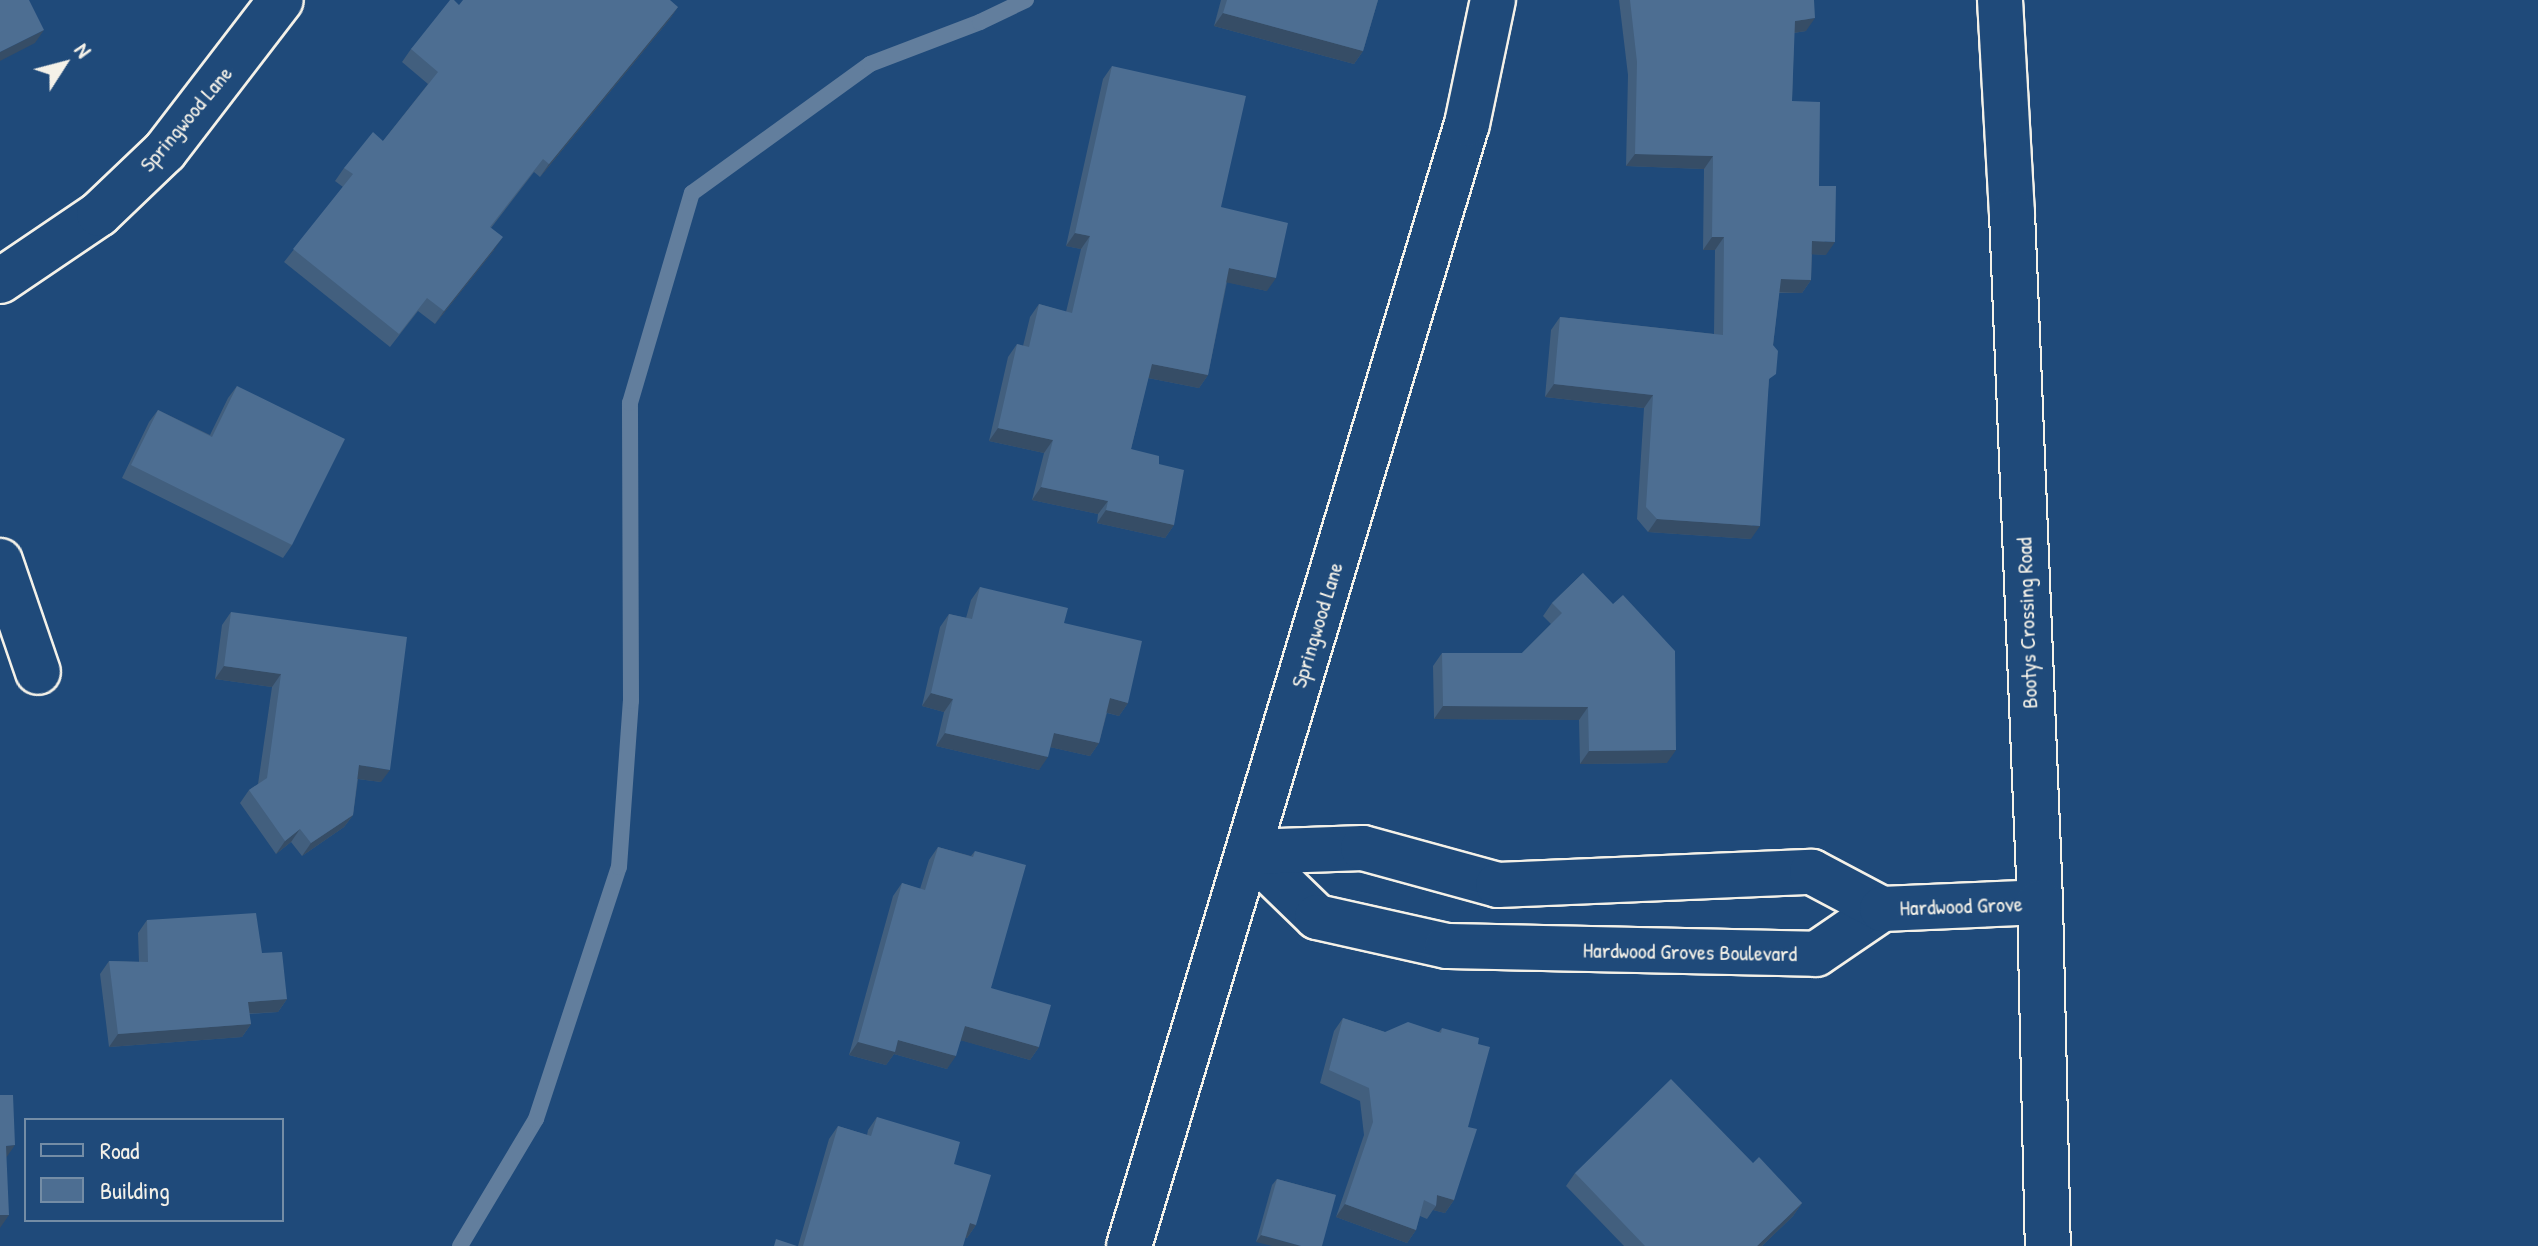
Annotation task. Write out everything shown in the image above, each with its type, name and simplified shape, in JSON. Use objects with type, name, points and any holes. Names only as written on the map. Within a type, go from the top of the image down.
[{"type":"street","name":"Springwood Lane","points":[[0,281],[99,214],[165,151],[281,0]]},
{"type":"street","name":"Springwood Lane","points":[[1129,1246],[1467,124],[1493,0]]},
{"type":"street","name":"Bootys Crossing Road","points":[[2000,0],[2012,213],[2040,902],[2048,1246]]},
{"type":"street","points":[[0,561],[38,672]]},
{"type":"street","points":[[1250,852],[1363,848],[1498,885],[1812,872],[1882,909]]},
{"type":"street","name":"Hardwood Groves Boulevard","points":[[1250,852],[1317,917],[1447,946],[1816,954],[1882,909]]},
{"type":"street","name":"Hardwood Grove","points":[[1882,909],[2040,902]]},
{"type":"building","points":[[0,0],[29,0],[44,30],[0,52]]},
{"type":"building","points":[[450,0],[459,5],[463,0],[670,0],[678,7],[549,164],[543,159],[490,227],[503,237],[444,311],[427,298],[399,334],[293,249],[353,174],[344,168],[373,132],[383,141],[438,72],[411,49]]},
{"type":"building","points":[[1227,0],[1378,0],[1363,51],[1223,13]]},
{"type":"building","points":[[1630,0],[1814,0],[1815,18],[1795,21],[1792,101],[1820,102],[1819,186],[1836,186],[1835,242],[1812,241],[1811,280],[1781,279],[1773,345],[1778,351],[1776,374],[1769,379],[1760,526],[1657,519],[1646,507],[1653,395],[1554,384],[1560,317],[1723,335],[1724,237],[1712,237],[1713,156],[1635,154],[1637,62]]},
{"type":"building","points":[[1112,66],[1246,96],[1221,207],[1288,223],[1276,278],[1229,268],[1208,375],[1152,364],[1131,449],[1159,456],[1159,464],[1184,470],[1174,525],[1106,510],[1108,501],[1041,487],[1053,440],[998,428],[1017,344],[1029,347],[1039,304],[1072,313],[1090,236],[1075,233]]},
{"type":"building","points":[[237,386],[345,439],[292,545],[131,465],[158,410],[212,437]]},
{"type":"building","points":[[1583,573],[1613,604],[1623,595],[1675,651],[1676,750],[1589,751],[1588,707],[1443,706],[1442,653],[1522,653],[1562,613],[1552,603]]},
{"type":"building","points":[[980,587],[1068,608],[1064,623],[1142,641],[1128,703],[1110,698],[1099,743],[1054,733],[1048,757],[945,733],[953,699],[931,693],[949,614],[972,619]]},
{"type":"building","points":[[231,612],[407,637],[390,770],[359,765],[353,815],[311,843],[300,829],[285,841],[249,790],[267,778],[281,674],[224,666]]},
{"type":"building","points":[[938,847],[973,857],[975,851],[1026,865],[991,988],[1051,1005],[1039,1047],[965,1026],[956,1056],[898,1040],[895,1052],[858,1042],[902,883],[925,890]]},
{"type":"building","points":[[256,913],[262,953],[282,952],[287,999],[248,1002],[251,1024],[118,1034],[109,961],[148,962],[147,920]]},
{"type":"building","points":[[1343,1018],[1385,1032],[1408,1022],[1441,1033],[1442,1028],[1479,1038],[1478,1044],[1490,1047],[1468,1127],[1477,1129],[1454,1200],[1437,1195],[1436,1206],[1424,1200],[1416,1230],[1345,1204],[1373,1122],[1369,1088],[1329,1070]]},
{"type":"building","points":[[1671,1079],[1753,1163],[1759,1157],[1802,1203],[1757,1246],[1645,1246],[1575,1173]]},
{"type":"building","points":[[0,1095],[13,1095],[15,1145],[6,1146],[9,1215],[0,1215]]},
{"type":"building","points":[[877,1117],[960,1142],[954,1164],[991,1175],[976,1225],[970,1223],[963,1246],[803,1246],[838,1126],[871,1136]]},
{"type":"building","points":[[1277,1179],[1336,1195],[1322,1246],[1301,1246],[1261,1235]]},
{"type":"building","points":[[776,1239],[797,1246],[774,1246]]},
{"type":"waterway","points":[[460,1246],[536,1119],[619,867],[631,701],[630,403],[692,193],[870,64],[980,22],[1026,0]]}]
